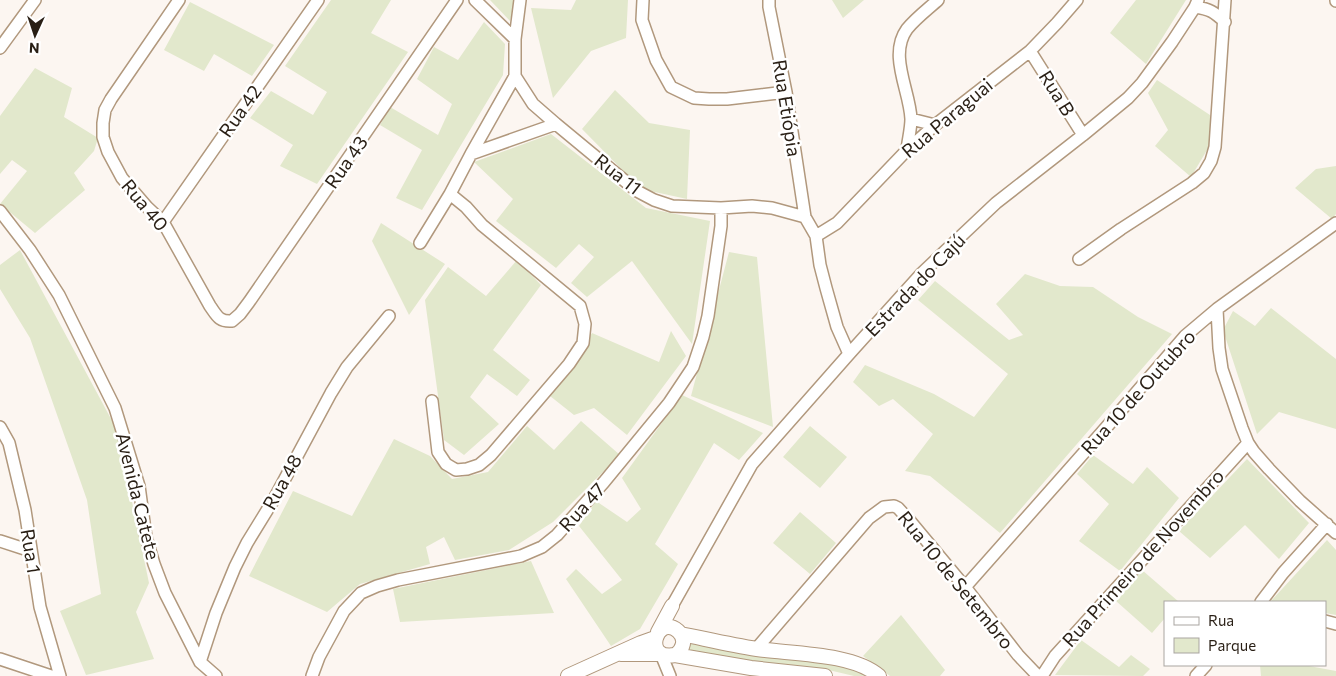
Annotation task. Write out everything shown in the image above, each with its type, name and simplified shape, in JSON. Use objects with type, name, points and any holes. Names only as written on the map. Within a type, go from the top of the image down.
[{"type":"main road","points":[[668,654],[682,648],[683,639],[677,631],[672,606]]},
{"type":"main road","name":"Estrada do Cajú","points":[[656,635],[672,606]]},
{"type":"main road","points":[[568,676],[618,654],[656,635],[665,628],[756,649],[851,661],[872,669],[879,676]]},
{"type":"main road","points":[[656,635],[655,647],[668,654]]},
{"type":"main road","points":[[618,654],[668,654],[751,668],[825,676]]},
{"type":"street","points":[[0,48],[35,0]]},
{"type":"street","name":"Rua 40","points":[[179,0],[110,99],[105,110],[103,137],[108,152],[122,178],[163,222],[210,306],[224,322],[232,322]]},
{"type":"street","name":"Rua 42","points":[[163,222],[318,0]]},
{"type":"street","name":"Rua 43","points":[[232,322],[254,294],[457,0]]},
{"type":"street","points":[[475,0],[515,39]]},
{"type":"street","points":[[420,243],[450,194],[470,154],[515,76],[515,39],[520,0]]},
{"type":"street","points":[[643,0],[642,20],[656,60],[671,86],[694,98],[709,99],[727,99],[786,92]]},
{"type":"street","name":"Rua Etiópia","points":[[769,0],[786,92],[805,217]]},
{"type":"street","points":[[907,150],[911,119],[900,61],[901,43],[906,30],[938,0]]},
{"type":"street","name":"Rua Paraguai","points":[[816,236],[837,223],[907,150],[935,125],[1030,50],[1058,23],[1077,0]]},
{"type":"street","points":[[1079,259],[1120,229],[1192,183],[1204,173],[1211,161],[1214,147],[1226,0]]},
{"type":"street","points":[[1196,3],[1215,13],[1224,22]]},
{"type":"street","name":"Estrada do Cajú","points":[[672,606],[752,464],[922,273],[996,203],[1128,98],[1142,83],[1196,3]]},
{"type":"street","name":"Rua B","points":[[1030,50],[1083,135]]},
{"type":"street","name":"Rua 11","points":[[515,76],[533,104],[637,191],[654,200],[672,206],[721,208],[752,206],[772,208],[805,217]]},
{"type":"street","points":[[911,119],[935,125]]},
{"type":"street","points":[[470,154],[556,124]]},
{"type":"street","points":[[432,401],[438,452],[446,464],[456,470],[479,465],[491,455],[568,364],[583,342],[585,324],[580,306],[482,225],[466,207],[450,194]]},
{"type":"street","name":"Rua 47","points":[[312,676],[319,657],[344,611],[361,593],[398,580],[521,556],[542,547],[557,535],[598,489],[669,403],[693,367],[708,316],[721,226],[721,208]]},
{"type":"street","name":"Avenida Catete","points":[[0,211],[30,250],[59,295],[115,408],[139,486],[146,537],[154,564],[165,593],[200,662],[216,676]]},
{"type":"street","points":[[805,217],[816,236],[820,265],[826,288],[837,327],[849,354]]},
{"type":"street","name":"Rua 10 de Outubro","points":[[965,587],[1185,336],[1217,309],[1336,223]]},
{"type":"street","points":[[1217,309],[1218,348],[1222,369],[1248,443],[1269,469],[1300,501],[1336,533]]},
{"type":"street","name":"Rua 48","points":[[200,662],[216,613],[247,543],[274,499],[336,384],[347,367],[389,316]]},
{"type":"street","name":"Rua 1","points":[[0,426],[8,443],[25,510],[40,607],[60,676]]},
{"type":"street","name":"Rua Primeiro de Novembro","points":[[1042,676],[1055,656],[1248,443]]},
{"type":"street","name":"Rua 10 de Setembro","points":[[756,649],[869,518],[884,507],[894,506],[910,521],[965,587],[1018,656],[1038,676]]},
{"type":"street","points":[[1262,601],[1283,573],[1327,524]]},
{"type":"street","points":[[0,542],[31,551]]},
{"type":"street","points":[[668,654],[670,676]]},
{"type":"street","points":[[668,654],[674,676]]},
{"type":"street","points":[[0,659],[51,676]]},
{"type":"street","points":[[1196,676],[1205,666]]},
{"type":"green space","points":[[331,0],[391,0],[371,33],[408,52],[317,184],[280,166],[293,145],[250,118],[271,91],[313,115],[327,92],[285,66]]},
{"type":"green space","points":[[490,0],[515,0],[510,21]]},
{"type":"green space","points":[[576,0],[628,0],[626,38],[591,51],[553,98],[531,8],[571,10]]},
{"type":"green space","points":[[832,0],[864,0],[843,18]]},
{"type":"green space","points":[[1136,0],[1186,0],[1146,64],[1110,33]]},
{"type":"green space","points":[[190,2],[274,45],[252,76],[214,54],[204,71],[164,50]]},
{"type":"green space","points":[[484,22],[505,44],[503,75],[422,210],[396,198],[422,150],[380,125],[390,107],[438,135],[452,104],[417,79],[434,47],[458,60]]},
{"type":"green space","points":[[35,68],[72,88],[64,117],[98,138],[94,151],[74,173],[85,190],[35,233],[0,204],[27,171],[12,160],[0,174],[0,116]]},
{"type":"green space","points":[[1157,80],[1210,115],[1210,145],[1191,177],[1155,146],[1168,130],[1148,93]]},
{"type":"green space","points":[[615,90],[649,123],[690,130],[687,199],[641,189],[582,129]]},
{"type":"green space","points":[[551,134],[646,208],[710,221],[692,344],[632,261],[587,297],[571,283],[594,257],[579,244],[556,268],[496,221],[513,199],[474,162]]},
{"type":"green space","points":[[1336,166],[1336,214],[1332,219],[1295,188],[1316,169]]},
{"type":"green space","points":[[381,223],[445,264],[409,315],[372,241]]},
{"type":"green space","points":[[20,250],[117,430],[149,583],[136,612],[154,659],[86,675],[60,611],[101,594],[87,500],[30,338],[0,289],[0,265]]},
{"type":"green space","points":[[729,252],[757,257],[773,427],[691,396]]},
{"type":"green space","points":[[517,260],[541,285],[493,350],[530,380],[517,396],[487,374],[470,397],[499,424],[464,455],[444,440],[425,300],[448,267],[486,296]]},
{"type":"green space","points":[[1025,274],[1060,286],[1093,287],[1138,317],[1172,334],[1000,533],[930,476],[905,471],[933,434],[893,399],[879,406],[853,382],[865,365],[934,394],[974,417],[1008,374],[918,300],[935,281],[1009,340],[1023,335],[996,304]]},
{"type":"green space","points":[[1271,308],[1336,359],[1336,429],[1279,412],[1257,434],[1223,330],[1233,311],[1255,326]]},
{"type":"green space","points":[[671,331],[686,356],[627,435],[594,408],[574,415],[550,396],[592,333],[659,362]]},
{"type":"green space","points":[[682,395],[763,433],[739,460],[714,443],[655,544],[678,564],[640,629],[611,646],[566,579],[576,569],[602,594],[622,580],[579,526],[596,501],[627,522],[641,509],[622,478]]},
{"type":"green space","points":[[581,421],[620,455],[553,522],[509,550],[455,560],[444,537],[426,547],[430,564],[360,584],[327,612],[249,576],[293,491],[352,516],[394,439],[430,456],[452,479],[488,472],[527,426],[554,450]]},
{"type":"green space","points":[[810,426],[847,457],[820,488],[783,457]]},
{"type":"green space","points":[[1093,455],[1133,484],[1147,467],[1179,498],[1120,571],[1079,541],[1109,504],[1077,474]]},
{"type":"green space","points":[[1247,459],[1309,523],[1279,559],[1245,525],[1210,558],[1179,531]]},
{"type":"green space","points":[[800,512],[836,543],[810,574],[773,543]]},
{"type":"green space","points":[[1327,540],[1336,550],[1336,615],[1326,613],[1326,601],[1271,601]]},
{"type":"green space","points":[[531,561],[554,613],[400,622],[393,589]]},
{"type":"green space","points":[[1142,570],[1178,601],[1164,601],[1164,619],[1152,633],[1116,601]]},
{"type":"green space","points":[[901,615],[945,670],[940,676],[890,676],[863,656]]},
{"type":"green space","points":[[1081,640],[1119,667],[1131,655],[1150,669],[1143,676],[1055,675]]},
{"type":"green space","points":[[691,641],[838,661],[867,672],[865,676],[854,676],[820,668],[688,654]]},
{"type":"green space","points":[[1260,666],[1309,666],[1336,671],[1336,676],[1261,676]]}]
